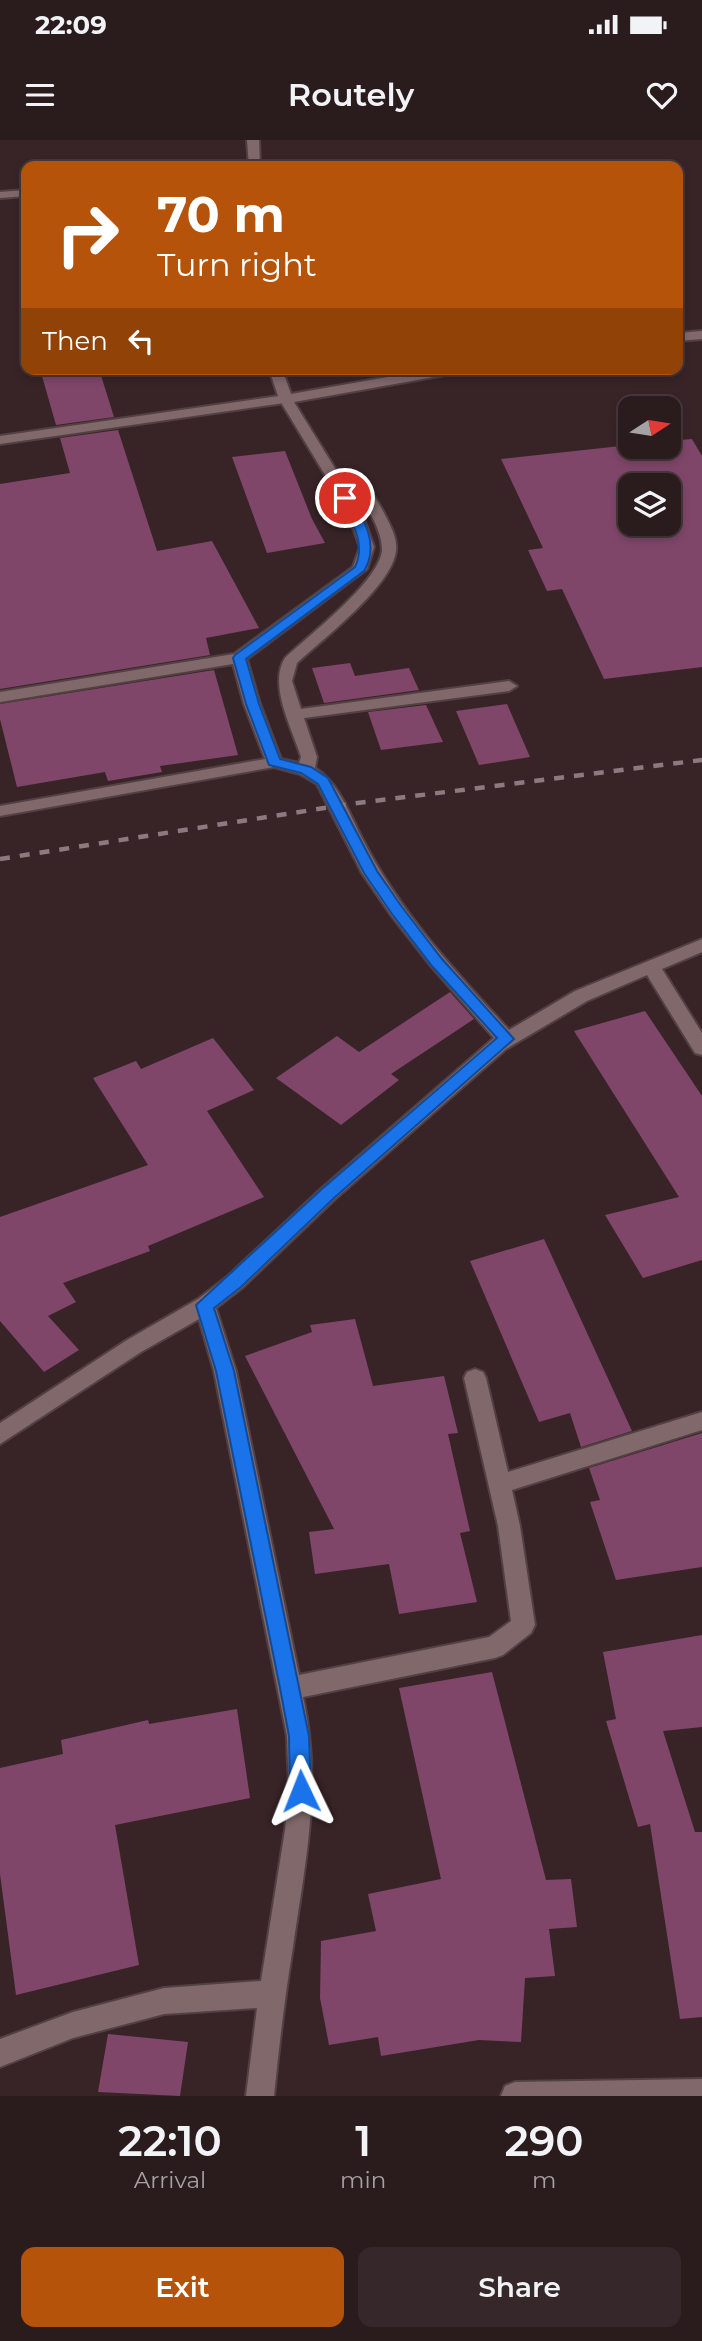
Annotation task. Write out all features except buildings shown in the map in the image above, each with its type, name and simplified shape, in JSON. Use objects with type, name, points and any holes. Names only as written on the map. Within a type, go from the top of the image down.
[{"type":"street","points":[[253,140],[255,161]]},
{"type":"street","points":[[0,195],[21,193]]},
{"type":"street","points":[[683,337],[702,335]]},
{"type":"street","points":[[0,697],[239,658],[360,569],[367,547],[362,531],[286,399],[277,375]]},
{"type":"street","points":[[0,440],[286,399],[422,375]]},
{"type":"street","points":[[306,770],[309,757],[293,715],[283,677],[290,661],[374,583],[383,570],[388,552],[384,530],[359,486],[352,480],[331,473]]},
{"type":"street","points":[[239,658],[252,704],[274,762]]},
{"type":"street","points":[[293,715],[509,685]]},
{"type":"street","points":[[0,811],[274,762],[306,770],[324,781],[371,873],[397,911],[437,962],[506,1039]]},
{"type":"street","points":[[0,1436],[134,1346],[205,1305],[235,1282],[328,1194],[506,1039],[581,996],[702,944]]},
{"type":"street","points":[[651,967],[702,1048]]},
{"type":"street","points":[[205,1305],[225,1371],[299,1736],[301,1791],[298,1830],[272,1994],[260,2096]]},
{"type":"street","points":[[290,1688],[495,1647],[523,1625],[509,1526],[475,1378]]},
{"type":"street","points":[[499,1484],[702,1421]]},
{"type":"street","points":[[0,2053],[73,2025],[164,2001],[272,1994]]},
{"type":"street","points":[[515,2096],[702,2092]]},
{"type":"railway","points":[[0,859],[350,804],[702,760]]},
{"type":"route","points":[[301,1791],[299,1736],[290,1688],[225,1371],[205,1305],[235,1282],[328,1194],[506,1039],[487,1021],[397,911],[371,873],[324,781],[306,770],[274,762],[252,704],[239,658],[360,569],[365,558],[367,547],[362,531],[345,498]]}]
